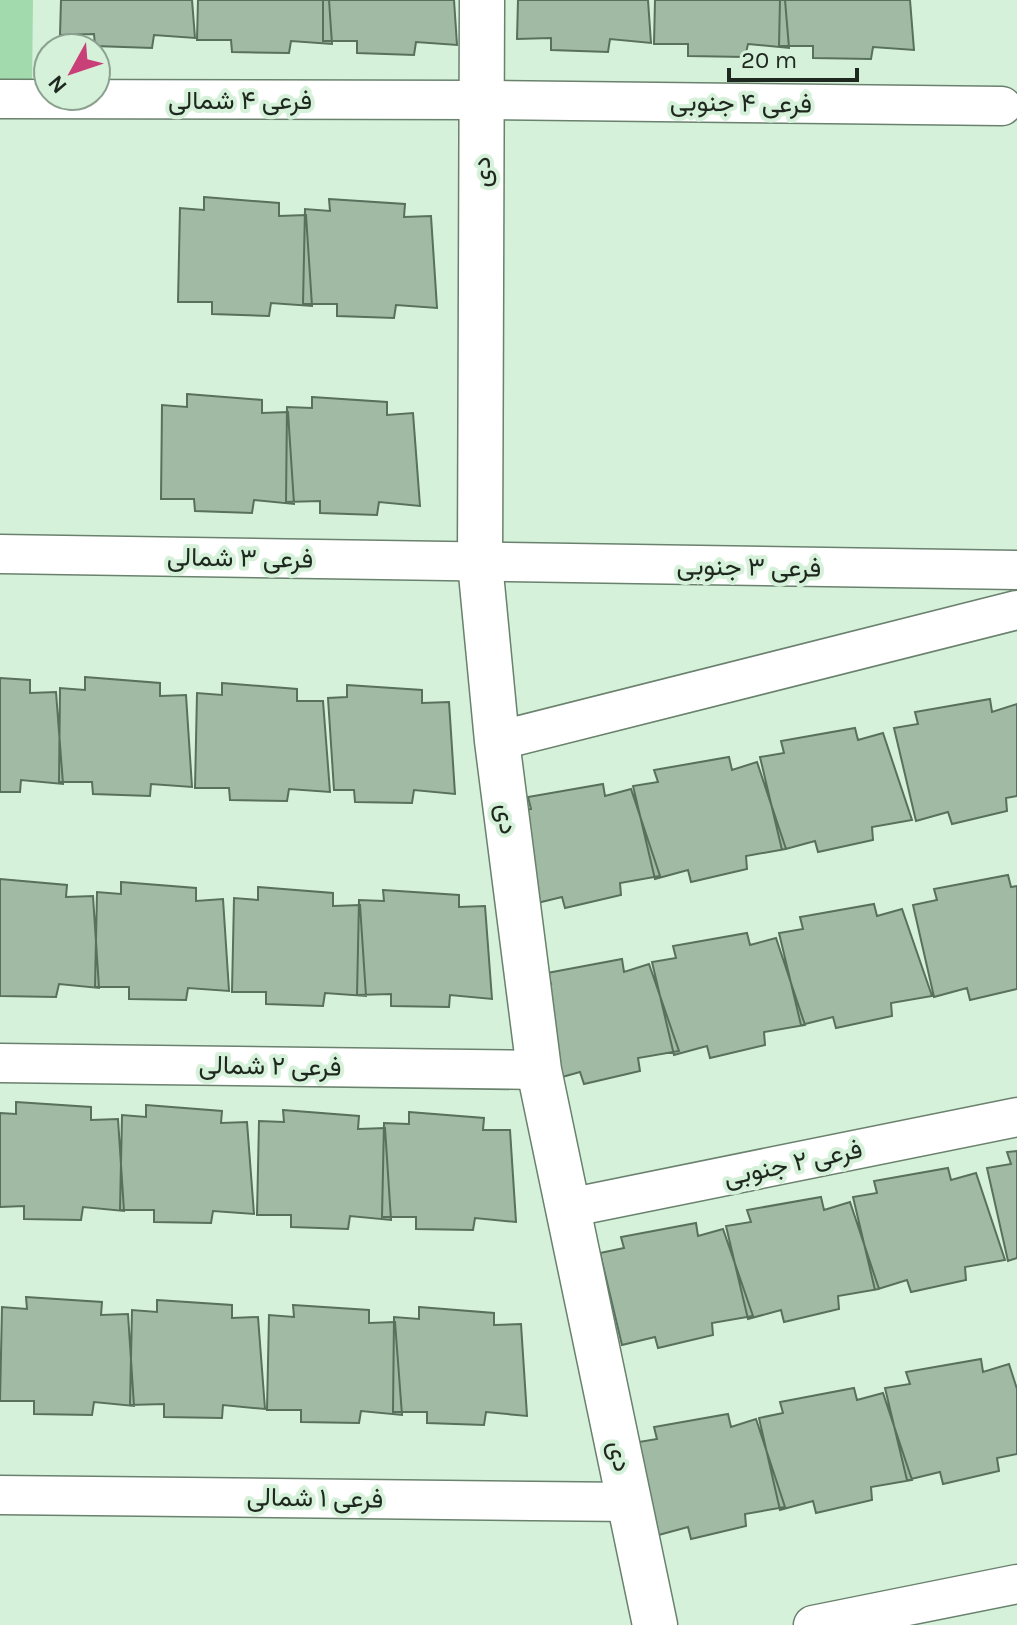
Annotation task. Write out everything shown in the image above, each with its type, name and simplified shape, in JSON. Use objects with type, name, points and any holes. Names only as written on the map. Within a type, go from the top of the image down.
[{"type":"street","name":"دی","points":[[482,0],[480,563],[497,741],[539,1070],[655,1625]]},
{"type":"street","name":"فرعی ۴ شمالی","points":[[0,99],[481,100]]},
{"type":"street","name":"فرعی ۴ جنوبی","points":[[481,100],[1002,106]]},
{"type":"street","name":"فرعی ۳ شمالی","points":[[0,554],[480,563]]},
{"type":"street","name":"فرعی ۳ جنوبی","points":[[480,563],[1017,570]]},
{"type":"street","points":[[497,741],[1017,610]]},
{"type":"street","name":"فرعی ۲ شمالی","points":[[0,1063],[539,1070]]},
{"type":"street","name":"فرعی ۲ جنوبی","points":[[568,1208],[1017,1117]]},
{"type":"street","name":"فرعی ۱ شمالی","points":[[0,1495],[630,1502]]},
{"type":"street","points":[[813,1625],[1017,1584]]},
{"type":"green space","points":[[0,0],[33,0],[32,88],[0,91]]},
{"type":"building","points":[[61,0],[192,0],[195,38],[154,35],[152,48],[112,47],[112,32],[60,32]]},
{"type":"building","points":[[198,0],[329,0],[332,44],[291,41],[289,53],[232,52],[231,40],[197,40]]},
{"type":"building","points":[[323,0],[454,0],[457,45],[416,42],[414,55],[357,53],[357,41],[323,41]]},
{"type":"building","points":[[518,0],[648,0],[651,43],[610,39],[608,52],[551,50],[551,38],[517,39]]},
{"type":"building","points":[[655,0],[785,0],[789,48],[748,44],[745,57],[688,56],[688,44],[654,44]]},
{"type":"building","points":[[780,0],[910,0],[914,50],[873,47],[871,59],[813,58],[813,46],[779,46]]},
{"type":"building","points":[[204,197],[279,203],[279,216],[306,215],[312,306],[271,303],[269,316],[212,314],[212,302],[178,302],[180,208],[204,210]]},
{"type":"building","points":[[329,199],[405,204],[404,217],[431,216],[437,308],[396,305],[394,318],[337,316],[337,304],[303,304],[305,209],[330,211]]},
{"type":"building","points":[[187,394],[262,400],[262,413],[288,412],[294,504],[254,500],[252,513],[195,511],[194,499],[161,499],[162,405],[187,407]]},
{"type":"building","points":[[312,397],[387,402],[387,415],[413,413],[420,506],[379,502],[377,515],[320,513],[320,501],[286,502],[287,407],[312,408]]},
{"type":"building","points":[[85,677],[160,683],[160,696],[186,695],[192,787],[151,784],[150,796],[93,794],[92,782],[59,782],[60,688],[85,690]]},
{"type":"building","points":[[0,678],[30,680],[30,693],[56,692],[63,784],[21,780],[20,792],[0,792]]},
{"type":"building","points":[[222,683],[297,689],[297,701],[323,701],[330,792],[289,789],[287,801],[230,800],[229,788],[195,788],[197,693],[222,695]]},
{"type":"building","points":[[347,685],[422,690],[422,703],[449,702],[455,794],[414,790],[412,803],[355,802],[354,790],[334,790],[328,698],[347,697]]},
{"type":"building","points":[[990,699],[992,712],[1017,704],[1017,796],[1006,798],[1007,811],[952,824],[948,812],[916,821],[894,728],[918,724],[915,712]]},
{"type":"building","points":[[855,728],[858,740],[883,733],[912,820],[872,827],[873,840],[818,852],[815,841],[782,850],[760,757],[784,753],[781,741]]},
{"type":"building","points":[[729,757],[732,770],[757,762],[786,849],[746,856],[747,869],[691,882],[688,870],[655,879],[633,786],[658,782],[654,770]]},
{"type":"building","points":[[603,784],[605,796],[631,789],[660,876],[620,883],[621,895],[565,908],[562,897],[529,905],[511,812],[531,809],[528,797]]},
{"type":"building","points":[[1008,875],[1011,887],[1017,886],[1017,989],[970,1000],[967,988],[934,997],[913,905],[937,900],[934,889]]},
{"type":"building","points":[[0,879],[67,885],[66,897],[93,896],[99,988],[59,984],[56,997],[0,996]]},
{"type":"building","points":[[121,882],[196,888],[196,901],[223,899],[229,991],[188,988],[186,1000],[129,999],[129,987],[95,987],[97,892],[121,894]]},
{"type":"building","points":[[258,887],[333,893],[333,906],[360,905],[366,996],[325,993],[323,1006],[266,1004],[266,992],[232,992],[234,898],[258,900]]},
{"type":"building","points":[[383,890],[459,895],[459,907],[485,906],[492,999],[450,995],[449,1007],[391,1006],[391,994],[357,995],[359,900],[384,901]]},
{"type":"building","points":[[874,904],[877,916],[902,909],[932,996],[891,1003],[892,1016],[836,1028],[833,1017],[801,1025],[779,933],[803,929],[800,917]]},
{"type":"building","points":[[747,933],[750,945],[776,938],[805,1025],[764,1032],[765,1045],[710,1058],[707,1046],[674,1055],[652,962],[676,958],[673,946]]},
{"type":"building","points":[[622,959],[624,972],[649,964],[679,1051],[638,1058],[640,1071],[584,1084],[580,1072],[548,1081],[532,986],[551,984],[547,973]]},
{"type":"building","points":[[16,1102],[91,1107],[91,1120],[118,1119],[124,1211],[83,1207],[81,1220],[24,1219],[24,1206],[0,1207],[0,1113],[16,1114]]},
{"type":"building","points":[[146,1105],[222,1111],[221,1123],[247,1122],[254,1214],[213,1211],[211,1223],[154,1222],[154,1210],[120,1210],[122,1115],[146,1117]]},
{"type":"building","points":[[283,1110],[359,1116],[358,1129],[385,1128],[391,1220],[350,1216],[348,1229],[291,1227],[291,1215],[257,1215],[259,1121],[284,1122]]},
{"type":"building","points":[[409,1112],[484,1118],[483,1130],[510,1130],[516,1222],[475,1218],[473,1230],[416,1229],[416,1217],[382,1217],[384,1123],[409,1124]]},
{"type":"building","points":[[1017,1151],[1017,1258],[1008,1261],[987,1168],[1011,1164],[1007,1152]]},
{"type":"building","points":[[948,1168],[951,1180],[976,1173],[1005,1260],[965,1267],[966,1280],[911,1292],[907,1280],[875,1290],[853,1197],[877,1193],[874,1181]]},
{"type":"building","points":[[821,1197],[824,1210],[850,1202],[879,1289],[838,1296],[839,1309],[784,1322],[781,1310],[748,1319],[726,1226],[751,1222],[747,1210]]},
{"type":"building","points":[[696,1223],[698,1236],[723,1229],[753,1316],[712,1323],[713,1335],[658,1348],[655,1337],[622,1345],[600,1253],[624,1248],[621,1237]]},
{"type":"building","points":[[26,1297],[102,1302],[101,1315],[128,1314],[134,1406],[94,1402],[92,1415],[34,1414],[34,1401],[0,1401],[2,1307],[27,1309]]},
{"type":"building","points":[[157,1300],[232,1305],[232,1318],[258,1317],[265,1409],[223,1405],[222,1418],[164,1417],[164,1404],[130,1405],[132,1310],[157,1312]]},
{"type":"building","points":[[293,1305],[369,1310],[369,1323],[395,1322],[402,1415],[361,1411],[359,1423],[301,1422],[301,1410],[267,1410],[269,1315],[294,1317]]},
{"type":"building","points":[[419,1307],[494,1313],[494,1325],[521,1324],[527,1416],[486,1412],[484,1425],[427,1423],[427,1412],[393,1412],[394,1317],[419,1319]]},
{"type":"building","points":[[981,1359],[983,1372],[1009,1364],[1017,1389],[1017,1454],[997,1458],[999,1471],[943,1484],[940,1472],[907,1480],[885,1388],[910,1384],[906,1372]]},
{"type":"building","points":[[854,1388],[857,1400],[883,1393],[912,1480],[871,1487],[872,1500],[816,1513],[813,1501],[780,1510],[759,1418],[783,1413],[780,1402]]},
{"type":"building","points":[[728,1414],[731,1427],[756,1419],[785,1507],[745,1514],[746,1526],[691,1539],[688,1527],[655,1536],[633,1443],[657,1439],[654,1427]]}]
